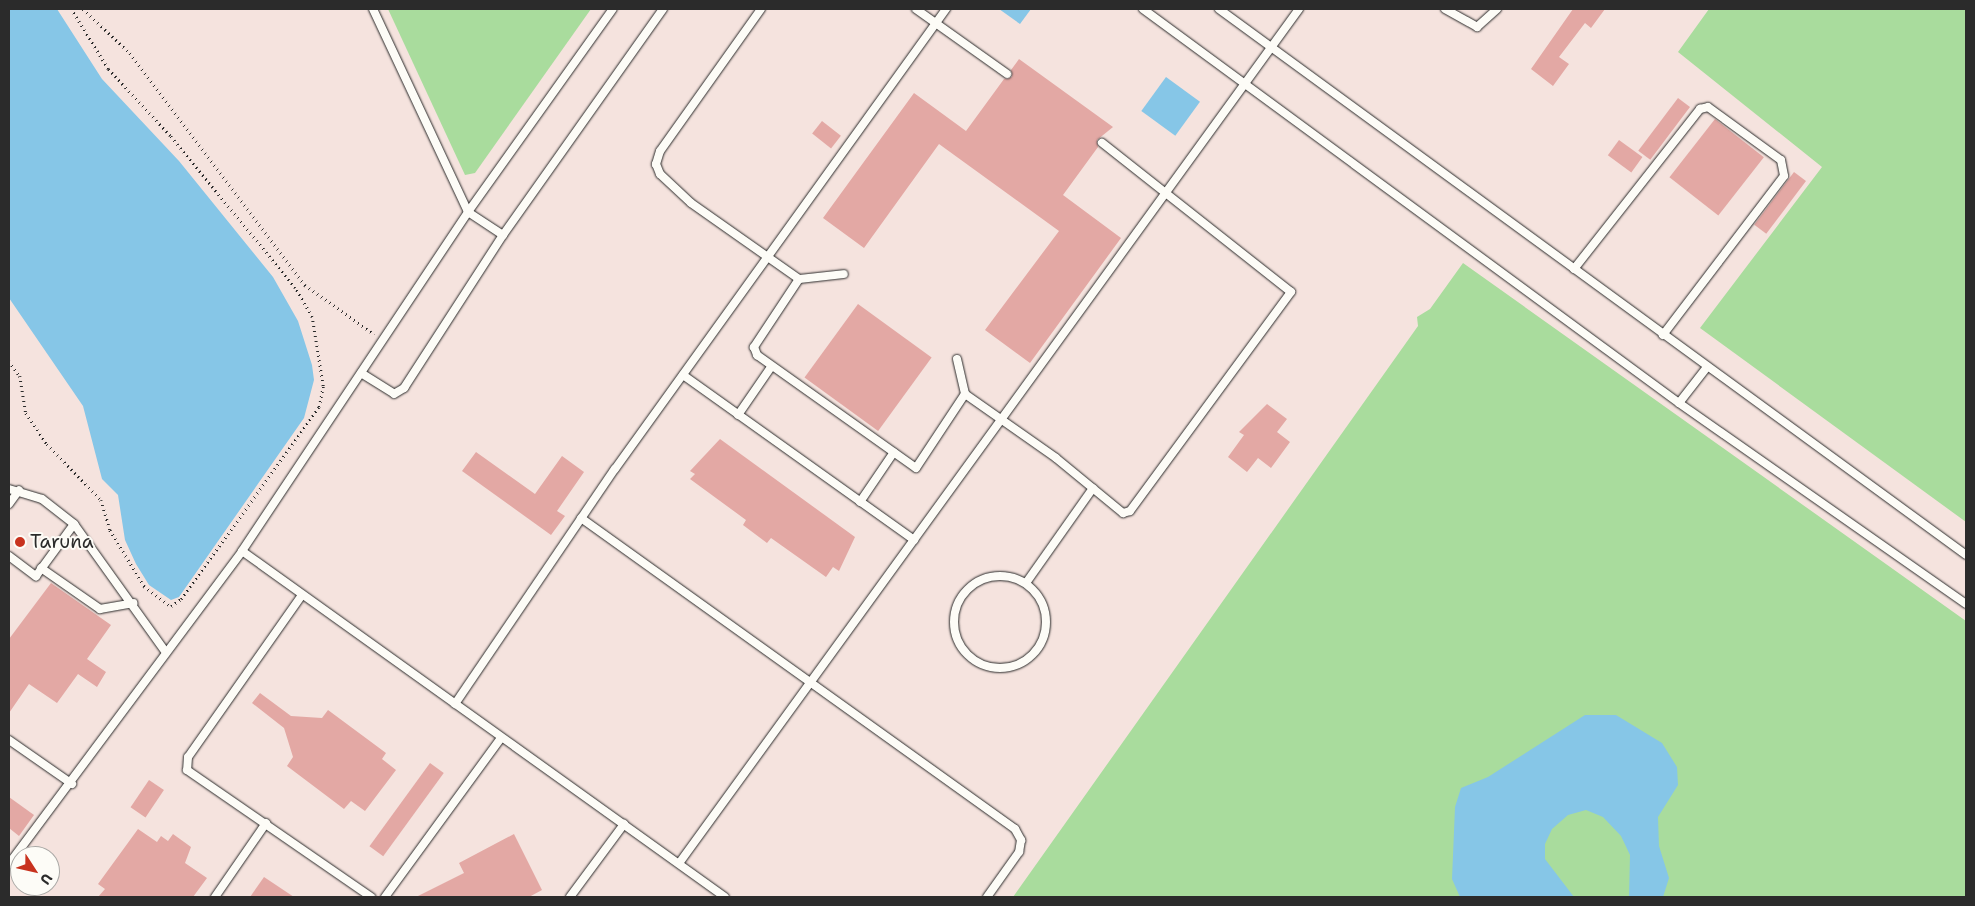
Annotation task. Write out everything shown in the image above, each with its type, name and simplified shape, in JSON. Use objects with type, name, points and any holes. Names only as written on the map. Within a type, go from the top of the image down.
[{"type":"lane","points":[[373,9],[468,212],[503,235]]},
{"type":"lane","points":[[9,864],[72,784],[165,651],[242,551],[468,212],[612,9]]},
{"type":"lane","points":[[362,373],[386,390],[400,392],[503,235],[663,9]]},
{"type":"lane","points":[[761,9],[660,151],[656,164],[660,174],[691,203],[799,279],[844,274]]},
{"type":"lane","points":[[916,9],[1007,74]]},
{"type":"lane","points":[[455,704],[581,518],[767,256],[946,9]]},
{"type":"lane","points":[[1143,9],[1246,82],[1679,404],[1966,604]]},
{"type":"lane","points":[[1219,9],[1966,555]]},
{"type":"lane","points":[[680,862],[1169,192],[1270,45],[1299,9]]},
{"type":"lane","points":[[1445,9],[1477,27],[1497,9]]},
{"type":"lane","points":[[1574,269],[1700,109],[1708,107],[1781,160],[1784,176],[1663,334]]},
{"type":"lane","points":[[957,359],[965,394],[1093,488],[1116,512],[1130,511],[1291,295],[1287,286],[1169,192],[1102,143]]},
{"type":"lane","points":[[799,279],[754,348],[771,367],[918,467],[965,394]]},
{"type":"lane","points":[[738,415],[771,367]]},
{"type":"lane","points":[[1679,404],[1707,367]]},
{"type":"lane","points":[[683,375],[914,540]]},
{"type":"lane","points":[[860,502],[894,452]]},
{"type":"lane","points":[[1026,583],[1093,488]]},
{"type":"lane","points":[[9,489],[19,490],[42,499],[74,524],[133,603],[165,651]]},
{"type":"lane","points":[[9,504],[19,490]]},
{"type":"lane","points":[[581,518],[1015,829],[1021,840],[1019,852],[987,897]]},
{"type":"lane","points":[[9,556],[36,576],[74,524]]},
{"type":"lane","points":[[242,551],[501,738],[680,862],[725,897]]},
{"type":"lane","points":[[42,568],[100,609],[133,603]]},
{"type":"lane","points":[[994,576],[1026,583],[1045,611],[1041,645],[1015,666],[981,665],[967,655],[953,624],[964,592],[994,576]]},
{"type":"lane","points":[[302,595],[186,764],[193,775],[266,823],[371,897]]},
{"type":"lane","points":[[385,897],[501,738]]},
{"type":"lane","points":[[9,740],[72,784]]},
{"type":"lane","points":[[216,897],[266,823]]},
{"type":"lane","points":[[570,897],[624,824]]},
{"type":"path","points":[[9,361],[20,376],[26,413],[47,444],[101,500],[110,530],[144,586],[171,606],[181,599],[319,407],[323,386],[312,317],[295,288],[170,136],[108,69],[71,9]]},
{"type":"path","points":[[83,9],[130,53],[305,285],[384,340]]},
{"type":"green space","points":[[388,9],[591,9],[475,173],[465,175]]},
{"type":"green space","points":[[1709,9],[1966,9],[1966,522],[1700,328],[1822,167],[1678,52]]},
{"type":"green space","points":[[1463,263],[1966,621],[1966,897],[1013,897],[1418,326],[1417,317],[1430,309]]},
{"type":"water","points":[[9,9],[57,9],[102,79],[179,161],[273,277],[298,321],[312,365],[314,380],[304,418],[179,597],[171,600],[149,585],[136,564],[125,540],[118,495],[102,479],[83,406],[9,298]]},
{"type":"water","points":[[999,9],[1031,9],[1020,24]]},
{"type":"water","points":[[1166,77],[1200,102],[1175,136],[1141,111]]},
{"type":"water","points":[[1585,715],[1616,715],[1662,743],[1677,767],[1678,785],[1658,817],[1659,846],[1669,878],[1663,897],[1629,897],[1630,855],[1621,836],[1603,817],[1586,810],[1568,815],[1552,829],[1545,844],[1545,859],[1574,897],[1460,897],[1452,879],[1455,807],[1461,788],[1488,777]]},
{"type":"building","points":[[1573,9],[1605,9],[1591,28],[1585,23],[1559,57],[1569,64],[1553,86],[1531,69]]},
{"type":"building","points":[[1019,59],[1113,127],[1097,140],[1098,147],[1063,195],[1121,238],[1030,363],[985,330],[1059,231],[939,144],[864,248],[823,218],[914,93],[966,131],[1004,79],[1012,77],[1011,70]]},
{"type":"building","points":[[1678,98],[1690,107],[1650,160],[1638,151]]},
{"type":"building","points":[[1715,119],[1764,157],[1718,215],[1669,177]]},
{"type":"building","points":[[822,121],[841,136],[831,148],[812,134]]},
{"type":"building","points":[[1619,140],[1642,157],[1631,172],[1608,155]]},
{"type":"building","points":[[1794,172],[1806,181],[1766,234],[1754,225]]},
{"type":"building","points":[[858,304],[932,357],[878,431],[805,378]]},
{"type":"building","points":[[1267,404],[1287,419],[1277,432],[1290,442],[1271,468],[1258,458],[1247,472],[1228,457],[1244,435],[1239,432]]},
{"type":"building","points":[[720,439],[855,537],[839,571],[833,567],[826,577],[771,538],[767,543],[743,525],[746,520],[690,479],[695,474],[690,471]]},
{"type":"building","points":[[476,452],[535,494],[562,456],[584,472],[557,511],[565,516],[551,535],[462,471]]},
{"type":"building","points":[[51,583],[111,625],[87,659],[106,672],[97,687],[78,674],[57,703],[29,684],[9,713],[9,639]]},
{"type":"building","points":[[260,693],[291,716],[322,718],[328,710],[386,753],[382,759],[396,770],[365,811],[351,801],[344,809],[287,766],[293,757],[284,728],[252,703]]},
{"type":"building","points":[[430,763],[444,773],[383,856],[369,846]]},
{"type":"building","points":[[149,780],[164,790],[145,817],[131,807]]},
{"type":"building","points":[[9,797],[34,815],[19,836],[9,828]]},
{"type":"building","points":[[138,829],[157,842],[161,836],[168,841],[173,834],[191,847],[185,863],[207,878],[193,897],[98,897],[105,889],[98,884]]},
{"type":"building","points":[[514,834],[542,890],[529,897],[416,897],[464,873],[459,863]]},
{"type":"building","points":[[264,877],[294,897],[250,897]]},
{"type":"place","name":"Taruna","points":[[20,542]]}]
